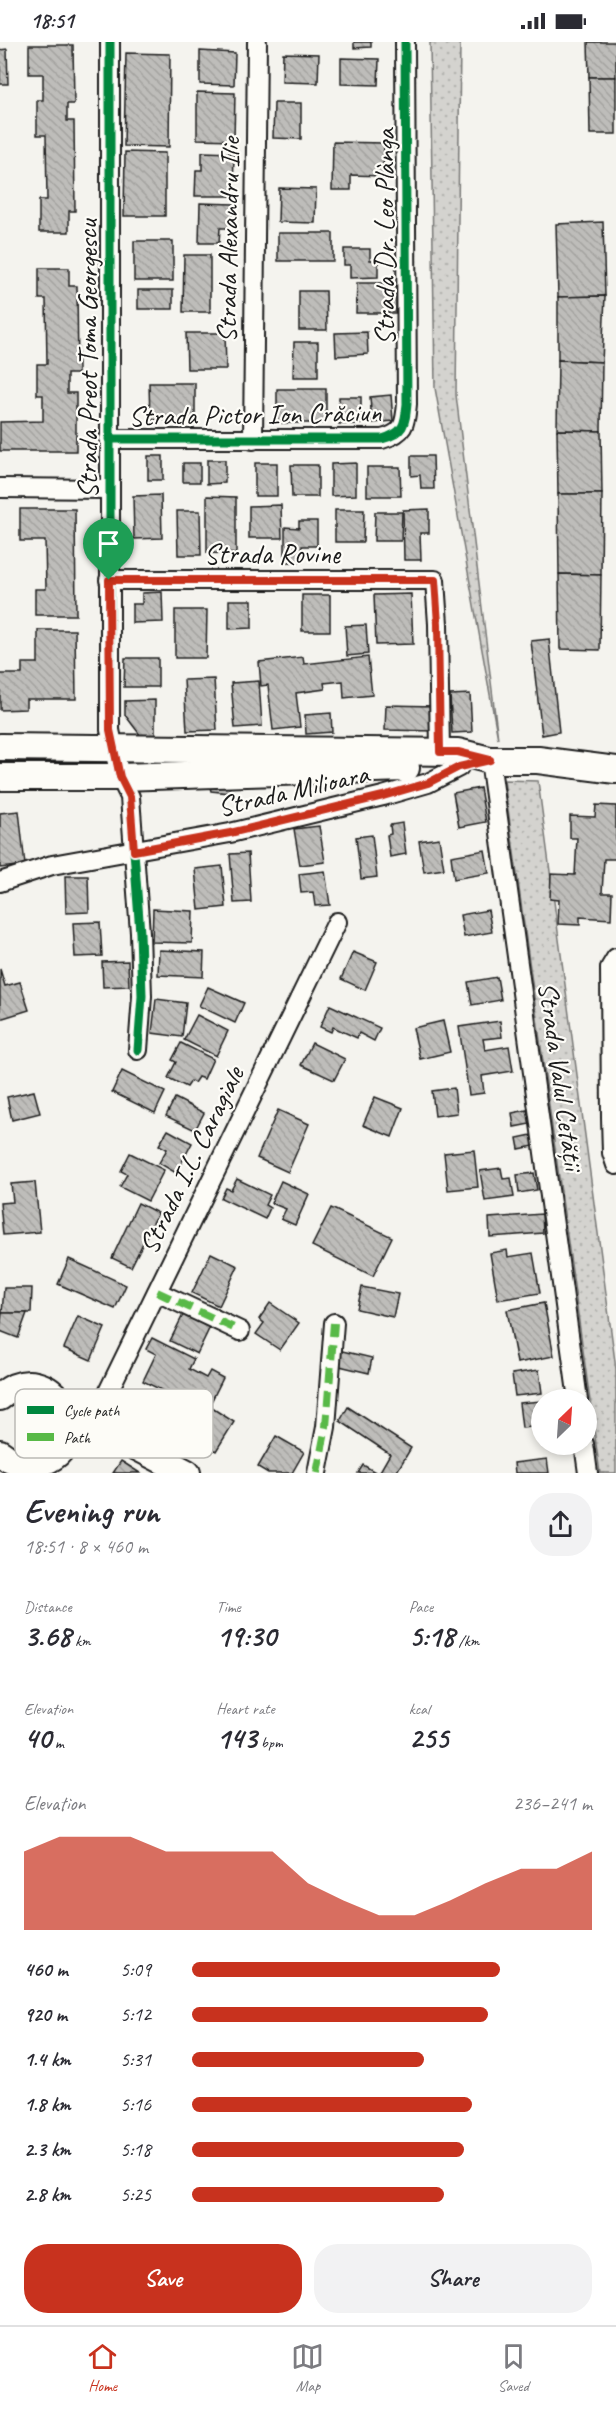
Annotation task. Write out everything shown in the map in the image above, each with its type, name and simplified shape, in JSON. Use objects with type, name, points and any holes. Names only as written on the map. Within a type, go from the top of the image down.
[{"type":"main road","points":[[0,747],[114,748],[449,760]]},
{"type":"main road","points":[[0,777],[120,777],[449,760],[458,752],[490,760],[538,760],[616,770]]},
{"type":"main road","points":[[0,1371],[45,1389]]},
{"type":"main road","points":[[0,1397],[16,1387],[32,1385]]},
{"type":"main road","points":[[8,1461],[36,1464],[50,1458]]},
{"type":"main road","points":[[60,1473],[70,1458]]},
{"type":"main road","points":[[145,1458],[187,1473]]},
{"type":"street","name":"Strada Preot Toma Georgescu","points":[[110,42],[109,580],[110,730],[114,748]]},
{"type":"street","name":"Strada Alexandru Ilie","points":[[253,440],[257,42]]},
{"type":"street","name":"Strada Dr. Leo Plànga","points":[[401,430],[406,418],[407,404],[405,42]]},
{"type":"street","name":"Strada Pictor Ion Crăciun","points":[[109,439],[382,439],[393,436],[401,430]]},
{"type":"street","points":[[0,488],[109,489]]},
{"type":"street","name":"Strada Rovine","points":[[109,580],[435,580],[449,760]]},
{"type":"street","points":[[114,748],[120,777],[130,797],[141,933],[142,996],[138,1050]]},
{"type":"street","name":"Strada Milioara","points":[[0,882],[52,865],[230,833],[383,796],[428,783],[449,760]]},
{"type":"street","name":"Strada Valul Cetății","points":[[490,760],[576,1389]]},
{"type":"street","name":"Strada I.L. Caragiale","points":[[108,1389],[337,921]]},
{"type":"street","points":[[616,958],[610,968],[610,978],[612,1153],[616,1165]]},
{"type":"street","points":[[157,1292],[240,1330]]},
{"type":"street","points":[[317,1473],[326,1427],[334,1323]]},
{"type":"street","points":[[586,1455],[588,1473]]},
{"type":"shaded area","points":[[430,42],[460,42],[456,395],[498,739],[435,388]]},
{"type":"shaded area","points":[[0,759],[73,759],[72,769],[0,769]]},
{"type":"shaded area","points":[[504,780],[538,781],[616,1369],[616,1473],[600,1473],[597,1451],[597,1389],[588,1389]]},
{"type":"building","points":[[354,42],[371,42],[371,47],[354,48]]},
{"type":"building","points":[[588,42],[616,42],[616,77],[589,77]]},
{"type":"building","points":[[29,45],[73,45],[74,104],[67,104],[67,121],[74,121],[75,211],[69,211],[69,232],[39,232],[39,200],[47,200],[46,135],[37,135],[37,100],[43,100],[43,74],[29,74]]},
{"type":"building","points":[[7,49],[8,84],[0,84],[0,50]]},
{"type":"building","points":[[200,51],[235,53],[234,85],[200,84]]},
{"type":"building","points":[[126,53],[170,54],[169,147],[124,146]]},
{"type":"building","points":[[283,53],[319,54],[318,83],[282,82]]},
{"type":"building","points":[[341,58],[379,59],[378,85],[341,84]]},
{"type":"building","points":[[589,77],[616,77],[616,134],[590,134]]},
{"type":"building","points":[[197,92],[235,93],[234,140],[197,139]]},
{"type":"building","points":[[274,103],[301,103],[301,139],[273,138]]},
{"type":"building","points":[[333,142],[384,143],[383,176],[351,175],[351,190],[332,190]]},
{"type":"building","points":[[125,152],[165,153],[165,216],[124,216]]},
{"type":"building","points":[[202,152],[234,153],[233,196],[195,196],[196,170],[202,170]]},
{"type":"building","points":[[279,188],[316,189],[315,223],[278,222]]},
{"type":"building","points":[[200,203],[234,204],[234,228],[220,228],[219,243],[199,243]]},
{"type":"building","points":[[603,222],[605,296],[558,297],[556,224]]},
{"type":"building","points":[[278,233],[333,233],[333,261],[278,261]]},
{"type":"building","points":[[134,241],[173,241],[173,281],[134,281]]},
{"type":"building","points":[[344,249],[370,249],[370,260],[378,260],[378,277],[350,278],[350,265],[344,265]]},
{"type":"building","points":[[184,255],[210,255],[210,312],[183,312]]},
{"type":"building","points":[[39,268],[69,268],[69,286],[77,286],[78,374],[67,374],[67,393],[76,393],[76,451],[0,451],[0,422],[43,421],[43,395],[37,395],[37,364],[47,364],[46,299],[39,299]]},
{"type":"building","points":[[357,283],[396,283],[396,313],[356,313]]},
{"type":"building","points":[[138,290],[173,290],[173,309],[138,309]]},
{"type":"building","points":[[299,291],[326,291],[327,330],[299,330]]},
{"type":"building","points":[[605,296],[602,362],[558,360],[558,297]]},
{"type":"building","points":[[367,332],[368,354],[336,356],[335,333]]},
{"type":"building","points":[[186,333],[225,333],[226,369],[187,369]]},
{"type":"building","points":[[294,342],[318,342],[318,377],[293,377]]},
{"type":"building","points":[[558,360],[602,362],[601,431],[557,430]]},
{"type":"building","points":[[149,383],[195,383],[195,419],[150,420]]},
{"type":"building","points":[[277,389],[326,389],[326,423],[277,423]]},
{"type":"building","points":[[391,395],[393,421],[372,423],[370,397]]},
{"type":"building","points":[[339,397],[361,397],[361,424],[339,424]]},
{"type":"building","points":[[557,430],[601,431],[602,494],[558,494]]},
{"type":"building","points":[[148,456],[163,456],[163,480],[148,480]]},
{"type":"building","points":[[411,456],[433,456],[434,489],[421,489],[420,475],[411,476]]},
{"type":"building","points":[[207,460],[225,460],[225,483],[207,484]]},
{"type":"building","points":[[183,463],[200,463],[200,482],[183,482]]},
{"type":"building","points":[[255,463],[277,463],[277,496],[255,496]]},
{"type":"building","points":[[356,463],[356,495],[331,496],[331,464]]},
{"type":"building","points":[[291,465],[318,465],[318,497],[292,497]]},
{"type":"building","points":[[367,467],[400,467],[401,496],[367,496]]},
{"type":"building","points":[[558,494],[602,494],[601,575],[559,574]]},
{"type":"building","points":[[161,495],[162,538],[134,539],[133,496]]},
{"type":"building","points":[[207,496],[236,497],[236,554],[207,553]]},
{"type":"building","points":[[281,505],[282,538],[249,538],[249,506]]},
{"type":"building","points":[[20,509],[75,509],[76,615],[35,615],[35,589],[46,589],[45,541],[20,541]]},
{"type":"building","points":[[429,509],[429,533],[420,533],[421,560],[404,560],[403,510]]},
{"type":"building","points":[[335,510],[364,510],[363,542],[335,542]]},
{"type":"building","points":[[177,511],[200,511],[201,555],[178,555]]},
{"type":"building","points":[[375,512],[402,512],[401,541],[374,541]]},
{"type":"building","points":[[299,521],[317,521],[317,546],[302,546],[302,562],[285,562],[285,527],[299,528]]},
{"type":"building","points":[[559,574],[601,575],[600,650],[560,649]]},
{"type":"building","points":[[162,592],[163,622],[132,623],[132,604],[142,604],[142,593]]},
{"type":"building","points":[[411,594],[413,644],[376,645],[374,595]]},
{"type":"building","points":[[302,595],[330,595],[330,631],[302,631]]},
{"type":"building","points":[[229,600],[252,600],[252,628],[229,629]]},
{"type":"building","points":[[175,610],[207,610],[206,658],[175,658]]},
{"type":"building","points":[[366,625],[368,654],[347,656],[345,626]]},
{"type":"building","points":[[38,630],[75,630],[76,699],[26,699],[26,709],[0,710],[0,674],[22,674],[22,663],[38,663]]},
{"type":"building","points":[[549,639],[559,732],[542,735],[531,641]]},
{"type":"building","points":[[303,657],[304,664],[368,657],[372,695],[344,698],[343,681],[324,683],[325,689],[296,693],[300,727],[273,730],[268,685],[261,686],[259,662]]},
{"type":"building","points":[[125,658],[158,658],[158,687],[124,687]]},
{"type":"building","points":[[214,679],[217,730],[187,731],[184,680]]},
{"type":"building","points":[[259,681],[262,726],[235,728],[231,683]]},
{"type":"building","points":[[470,694],[472,732],[452,733],[450,695]]},
{"type":"building","points":[[155,700],[155,736],[141,736],[125,715],[125,701]]},
{"type":"building","points":[[386,705],[435,706],[435,731],[385,730]]},
{"type":"building","points":[[331,713],[332,732],[306,734],[305,715]]},
{"type":"building","points":[[209,784],[231,785],[229,793],[211,791]]},
{"type":"building","points":[[480,788],[486,822],[459,827],[453,793]]},
{"type":"building","points":[[596,805],[616,806],[616,859],[604,859],[602,893],[612,893],[611,919],[580,917],[580,925],[558,924],[559,900],[550,899],[551,874],[575,875],[577,838],[570,838],[570,816],[595,817]]},
{"type":"building","points":[[19,811],[25,865],[0,868],[0,813]]},
{"type":"building","points":[[402,823],[406,854],[390,857],[387,835],[391,834],[390,825]]},
{"type":"building","points":[[319,826],[325,862],[300,865],[294,829]]},
{"type":"building","points":[[372,835],[377,877],[361,879],[356,837]]},
{"type":"building","points":[[439,838],[444,869],[424,872],[419,841]]},
{"type":"building","points":[[485,850],[489,873],[454,879],[451,856]]},
{"type":"building","points":[[248,853],[251,902],[234,903],[230,854]]},
{"type":"building","points":[[222,866],[226,907],[199,910],[195,869]]},
{"type":"building","points":[[325,871],[330,905],[315,906],[313,892],[301,893],[299,874]]},
{"type":"building","points":[[65,876],[88,876],[89,912],[66,913]]},
{"type":"building","points":[[153,909],[193,911],[192,943],[152,942]]},
{"type":"building","points":[[488,910],[492,932],[464,937],[460,915]]},
{"type":"building","points":[[100,922],[102,956],[75,957],[73,923]]},
{"type":"building","points":[[159,950],[204,952],[203,977],[158,975]]},
{"type":"building","points":[[353,952],[377,962],[365,990],[341,979]]},
{"type":"building","points":[[128,961],[129,986],[103,987],[102,962]]},
{"type":"building","points":[[0,969],[5,986],[20,982],[29,1010],[0,1019]]},
{"type":"building","points":[[497,977],[501,1000],[472,1005],[468,982]]},
{"type":"building","points":[[208,987],[244,1003],[235,1023],[199,1006]]},
{"type":"building","points":[[156,999],[186,1003],[182,1037],[152,1033]]},
{"type":"building","points":[[330,1005],[380,1028],[374,1041],[359,1033],[357,1038],[333,1027],[331,1032],[320,1027]]},
{"type":"building","points":[[197,1015],[228,1031],[216,1056],[184,1040]]},
{"type":"building","points":[[443,1021],[450,1052],[420,1059],[413,1028]]},
{"type":"building","points":[[500,1021],[502,1037],[483,1039],[485,1050],[509,1046],[513,1071],[482,1076],[484,1093],[469,1095],[459,1027]]},
{"type":"building","points":[[181,1043],[213,1059],[204,1079],[198,1077],[187,1087],[168,1078],[176,1062],[172,1060]]},
{"type":"building","points":[[312,1043],[345,1059],[334,1080],[301,1065]]},
{"type":"building","points":[[122,1071],[165,1092],[155,1113],[112,1092]]},
{"type":"building","points":[[454,1088],[457,1113],[435,1116],[432,1091]]},
{"type":"building","points":[[34,1091],[40,1113],[12,1120],[7,1097]]},
{"type":"building","points":[[375,1097],[403,1108],[392,1137],[363,1125]]},
{"type":"building","points":[[175,1098],[204,1113],[195,1130],[166,1116]]},
{"type":"building","points":[[278,1110],[309,1124],[288,1172],[257,1158]]},
{"type":"building","points":[[527,1110],[530,1124],[514,1127],[512,1113]]},
{"type":"building","points":[[168,1130],[192,1143],[176,1173],[159,1163],[167,1149],[159,1145]]},
{"type":"building","points":[[532,1135],[534,1146],[519,1149],[517,1138]]},
{"type":"building","points":[[474,1150],[478,1187],[448,1190],[444,1153]]},
{"type":"building","points":[[130,1153],[164,1170],[148,1201],[120,1187],[127,1174],[121,1171]]},
{"type":"building","points":[[501,1168],[503,1179],[511,1178],[514,1197],[485,1201],[480,1171]]},
{"type":"building","points":[[534,1173],[537,1190],[519,1193],[517,1175]]},
{"type":"building","points":[[237,1179],[270,1195],[265,1205],[270,1208],[265,1219],[221,1198],[226,1188],[231,1190]]},
{"type":"building","points":[[281,1181],[309,1194],[295,1225],[281,1219],[286,1209],[271,1203]]},
{"type":"building","points":[[35,1182],[40,1232],[3,1235],[0,1203],[13,1202],[11,1184]]},
{"type":"building","points":[[138,1203],[158,1213],[131,1267],[112,1258]]},
{"type":"building","points":[[331,1208],[392,1237],[373,1276],[312,1246]]},
{"type":"building","points":[[542,1214],[543,1233],[490,1237],[489,1218]]},
{"type":"building","points":[[507,1250],[508,1257],[533,1253],[540,1293],[498,1300],[490,1253]]},
{"type":"building","points":[[211,1253],[238,1266],[219,1306],[192,1293]]},
{"type":"building","points":[[69,1259],[126,1285],[115,1309],[58,1284]]},
{"type":"building","points":[[362,1287],[398,1294],[393,1317],[357,1309]]},
{"type":"building","points":[[4,1288],[32,1288],[31,1313],[2,1313]]},
{"type":"building","points":[[270,1303],[299,1323],[280,1350],[256,1334],[264,1323],[259,1319]]},
{"type":"building","points":[[544,1303],[554,1356],[517,1363],[507,1310]]},
{"type":"building","points":[[2,1313],[27,1313],[18,1338],[0,1331]]},
{"type":"building","points":[[183,1315],[210,1327],[197,1354],[170,1341]]},
{"type":"building","points":[[78,1316],[105,1328],[91,1360],[64,1348]]},
{"type":"building","points":[[152,1338],[194,1359],[189,1369],[206,1378],[210,1371],[223,1378],[213,1398],[213,1389],[159,1389],[143,1381],[156,1354],[146,1349]]},
{"type":"building","points":[[338,1350],[372,1358],[369,1373],[335,1365]]},
{"type":"building","points":[[539,1370],[541,1389],[531,1389],[531,1394],[515,1396],[512,1374]]},
{"type":"building","points":[[531,1402],[531,1427],[522,1428],[519,1403]]},
{"type":"building","points":[[348,1407],[411,1448],[396,1473],[379,1473],[390,1454],[340,1421]]},
{"type":"building","points":[[213,1409],[234,1422],[216,1451],[213,1449]]},
{"type":"building","points":[[276,1436],[304,1452],[292,1473],[268,1473],[258,1467]]},
{"type":"building","points":[[547,1459],[549,1473],[515,1473],[514,1463]]},
{"type":"building","points":[[121,1461],[140,1473],[113,1473]]},
{"type":"building","points":[[363,1465],[377,1473],[358,1473]]},
{"type":"marked path","points":[[435,580],[440,752]]},
{"type":"marked path","points":[[157,1292],[240,1331]]},
{"type":"marked path","points":[[317,1473],[326,1427],[334,1323]]},
{"type":"cycle path","points":[[110,42],[110,730],[120,777],[130,797],[142,996],[138,1050]]},
{"type":"cycle path","points":[[109,439],[382,439],[395,434],[402,427],[407,404],[405,42]]},
{"type":"route","points":[[109,580],[435,580],[440,752],[458,752],[490,760],[459,767],[428,783],[383,796],[230,833],[134,851],[130,797],[120,777],[110,730],[109,580]]}]
